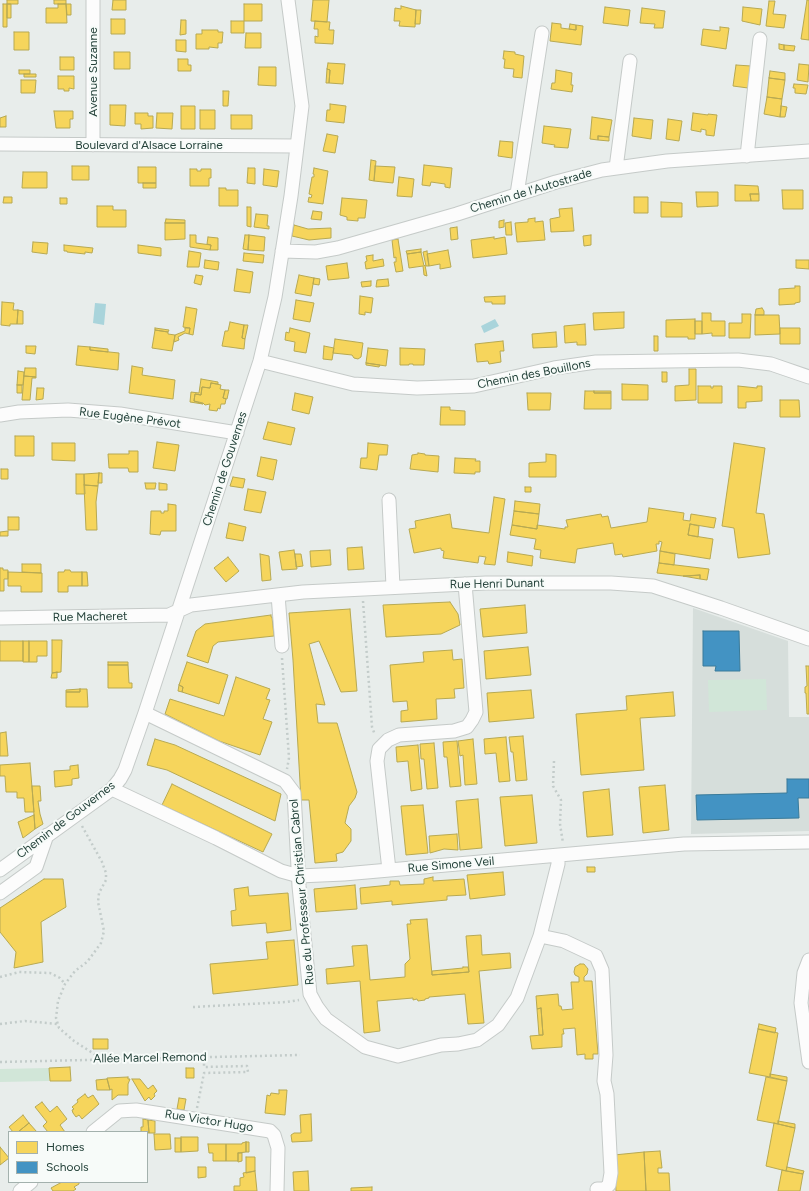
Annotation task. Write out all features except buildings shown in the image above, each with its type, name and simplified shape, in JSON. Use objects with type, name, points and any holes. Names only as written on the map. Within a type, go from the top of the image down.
[{"type":"street","name":"Avenue Suzanne","points":[[93,0],[93,145]]},
{"type":"street","name":"Chemin de Gouvernes","points":[[0,870],[112,789],[120,779],[124,770],[145,713],[260,361],[275,297],[302,106],[288,0]]},
{"type":"street","points":[[517,194],[542,33]]},
{"type":"street","points":[[747,156],[760,39]]},
{"type":"street","points":[[616,168],[630,61]]},
{"type":"street","name":"Boulevard d'Alsace Lorraine","points":[[0,144],[297,146]]},
{"type":"street","name":"Chemin de l'Autostrade","points":[[282,251],[316,252],[338,248],[457,214],[556,182],[602,170],[667,161],[809,152]]},
{"type":"street","name":"Chemin des Bouillons","points":[[260,361],[353,384],[418,388],[474,386],[554,368],[596,362],[738,360],[771,364],[809,377]]},
{"type":"street","name":"Rue Eugène Prévot","points":[[0,415],[19,412],[68,410],[120,414],[237,433]]},
{"type":"street","points":[[389,500],[393,587]]},
{"type":"street","name":"Rue Henri Dunant","points":[[178,610],[191,605],[303,592],[465,584],[611,583],[653,586],[809,639]]},
{"type":"street","points":[[389,870],[378,761],[380,749],[388,740],[399,735],[454,731],[467,728],[476,712],[465,584]]},
{"type":"street","points":[[278,595],[282,646]]},
{"type":"street","name":"Rue Macheret","points":[[0,618],[151,616],[169,615],[178,610]]},
{"type":"street","points":[[145,713],[285,781]]},
{"type":"street","name":"Rue du Professeur Christian Cabrol","points":[[285,781],[294,793],[298,876],[310,994]]},
{"type":"street","name":"Rue Simone Veil","points":[[112,789],[216,838],[281,871],[298,876],[344,874],[684,844],[809,842]]},
{"type":"street","points":[[0,893],[36,867],[47,835]]},
{"type":"street","points":[[310,994],[326,1019],[365,1047],[398,1056],[441,1045],[458,1044],[477,1040],[498,1025],[517,998],[540,936],[558,864],[562,855]]},
{"type":"street","points":[[540,936],[564,941],[596,956],[602,970],[606,1055],[604,1081],[607,1094],[611,1173],[609,1185],[604,1188],[597,1189]]},
{"type":"street","points":[[809,960],[804,974],[801,1003],[809,1062]]},
{"type":"street","name":"Rue Victor Hugo","points":[[93,1131],[119,1111],[136,1110],[270,1131],[274,1135],[278,1148],[277,1191]]},
{"type":"street","points":[[20,1191],[30,1183]]},
{"type":"path","points":[[363,589],[372,727],[380,749]]},
{"type":"path","points":[[282,646],[289,758],[285,781]]},
{"type":"path","points":[[554,761],[553,786],[561,800],[560,824],[562,855]]},
{"type":"path","points":[[75,815],[102,862],[106,873],[106,880],[99,893],[98,902],[104,931],[101,943],[87,962],[64,984],[58,1001],[56,1018],[59,1028],[74,1041],[103,1059]]},
{"type":"path","points":[[0,977],[19,972],[50,973],[60,978],[64,984]]},
{"type":"path","points":[[193,1007],[297,1001],[310,994]]},
{"type":"path","points":[[0,1024],[25,1021],[58,1024]]},
{"type":"path","name":"Allée Marcel Remond","points":[[0,1062],[300,1055]]},
{"type":"path","points":[[194,1119],[204,1073],[248,1072],[248,1066],[204,1067],[204,1057]]},
{"type":"shaded area","points":[[693,608],[788,641],[789,717],[809,717],[809,831],[691,834]]},
{"type":"green space","points":[[766,679],[767,710],[709,712],[708,680]]},
{"type":"green space","points":[[49,1068],[49,1081],[0,1082],[0,1069]]},
{"type":"water","points":[[95,303],[106,304],[104,325],[93,323]]},
{"type":"water","points":[[495,319],[499,326],[484,333],[481,326]]}]
